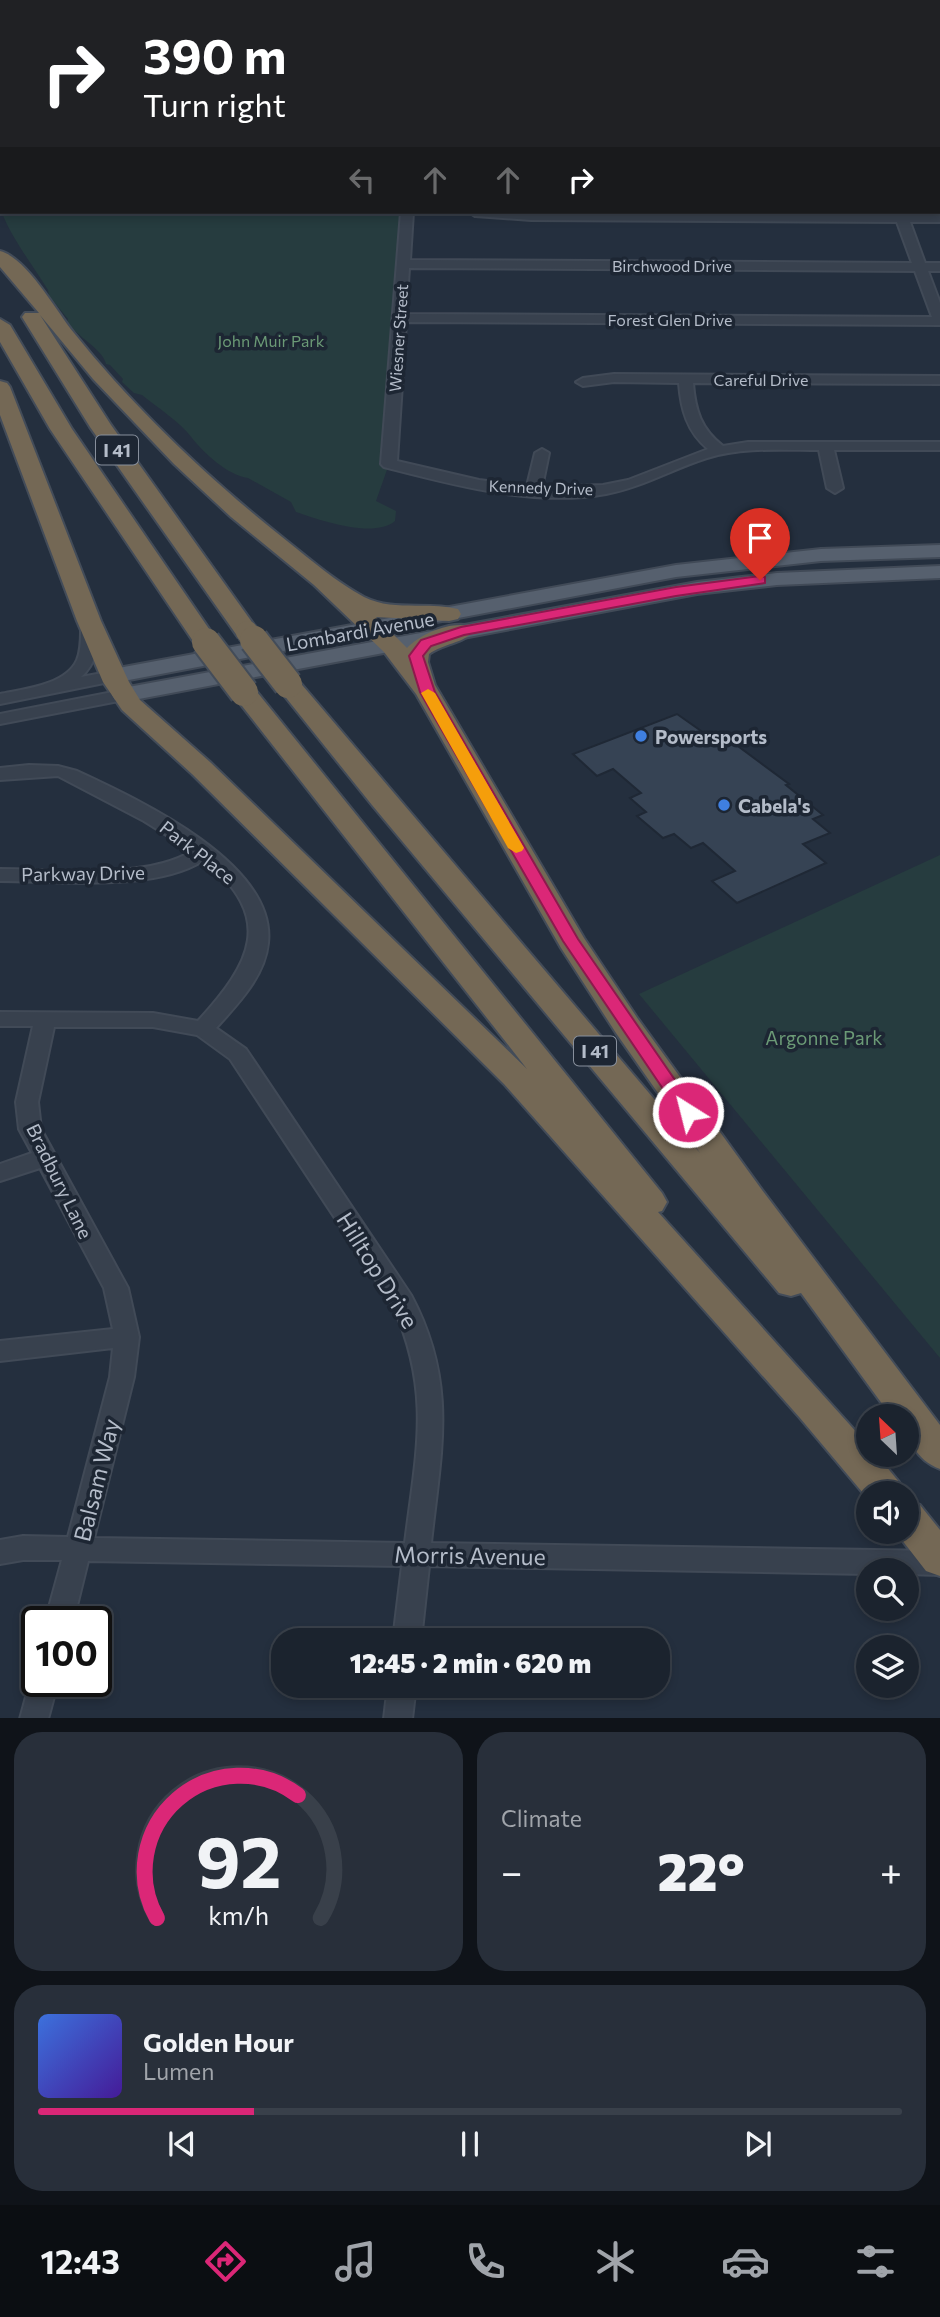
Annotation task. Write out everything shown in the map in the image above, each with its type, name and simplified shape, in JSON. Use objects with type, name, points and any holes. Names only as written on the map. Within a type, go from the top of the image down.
[{"type":"highway","points":[[0,258],[15,268],[53,322],[94,368],[215,491],[319,577],[382,636],[428,692]]},
{"type":"highway","name":"I 41","points":[[0,258],[37,327],[101,427],[247,632],[382,799],[893,1404]]},
{"type":"highway","name":"I 41","points":[[0,325],[61,429],[206,642],[813,1407],[876,1481]]},
{"type":"highway","points":[[0,387],[89,621],[118,685],[141,715],[191,758],[500,1060],[813,1407]]},
{"type":"highway","points":[[319,577],[374,609],[455,623]]},
{"type":"highway","points":[[455,623],[417,651],[417,665],[428,692],[571,941],[626,1026],[750,1199],[940,1453]]},
{"type":"highway","name":"I 41","points":[[919,1434],[940,1459]]},
{"type":"highway","points":[[919,1534],[940,1561]]},
{"type":"main road","name":"Lombardi Avenue","points":[[455,623],[715,566],[821,555],[940,551]]},
{"type":"main road","name":"Lombardi Avenue","points":[[118,685],[455,623],[742,582],[854,574],[940,572]]},
{"type":"street","name":"Wiesner Street","points":[[390,464],[407,214]]},
{"type":"street","points":[[531,214],[940,218]]},
{"type":"street","points":[[901,216],[940,321]]},
{"type":"street","name":"Birchwood Drive","points":[[404,264],[940,267]]},
{"type":"street","name":"Forest Glen Drive","points":[[400,318],[940,321]]},
{"type":"street","name":"Careful Drive","points":[[583,382],[614,378],[940,380]]},
{"type":"street","points":[[686,378],[688,412],[695,428],[719,450]]},
{"type":"street","name":"Kennedy Drive","points":[[390,464],[473,483],[534,490],[593,490],[630,485],[719,450],[767,445],[940,446]]},
{"type":"street","points":[[825,445],[835,488]]},
{"type":"street","points":[[534,490],[542,453]]},
{"type":"street","points":[[35,692],[63,682],[84,665],[89,655],[89,621]]},
{"type":"street","points":[[0,699],[35,692],[118,685]]},
{"type":"street","points":[[0,719],[118,685]]},
{"type":"street","name":"Park Place","points":[[0,774],[60,771],[166,824],[230,873],[252,901],[259,930],[253,964],[236,993],[203,1029]]},
{"type":"street","name":"Parkway Drive","points":[[0,875],[138,875],[182,866],[204,852]]},
{"type":"street","points":[[0,1018],[153,1020],[203,1029]]},
{"type":"street","name":"Bradbury Lane","points":[[46,1019],[27,1102],[30,1129],[116,1288],[127,1337]]},
{"type":"street","name":"Hilltop Drive","points":[[203,1029],[238,1054],[403,1302],[417,1332],[431,1387],[432,1421],[408,1628]]},
{"type":"street","points":[[0,1173],[45,1157]]},
{"type":"street","points":[[0,1352],[127,1337]]},
{"type":"street","name":"Balsam Way","points":[[63,1606],[122,1377],[127,1337]]},
{"type":"street","name":"Morris Avenue","points":[[0,1552],[23,1548],[940,1561]]},
{"type":"street","points":[[34,1718],[40,1697]]},
{"type":"street","points":[[398,1718],[400,1698]]},
{"type":"green space","name":"John Muir Park","points":[[2,214],[407,214],[389,464],[376,501],[396,511],[395,521],[386,526],[361,528],[296,512],[291,502],[248,478],[232,473],[217,462],[175,421],[122,382],[123,379],[106,364],[100,353],[71,327],[68,319],[49,296],[48,290]]},
{"type":"green space","name":"Argonne Park","points":[[940,855],[940,1358],[639,994]]},
{"type":"building","name":"Cabela's","points":[[677,714],[717,742],[727,738],[789,784],[786,785],[823,815],[813,819],[830,833],[803,844],[826,863],[737,903],[712,881],[735,871],[703,843],[691,848],[674,834],[663,838],[637,816],[646,812],[630,798],[641,793],[613,769],[597,776],[573,754]]},
{"type":"slow traffic","points":[[428,693],[516,848]]},
{"type":"place","name":"Powersports","points":[[641,736]]},
{"type":"place","name":"Cabela's","points":[[724,805]]},
{"type":"route","points":[[688,1112],[626,1026],[571,941],[428,692],[416,656],[417,651],[426,643],[461,631],[676,592],[760,580]]}]
